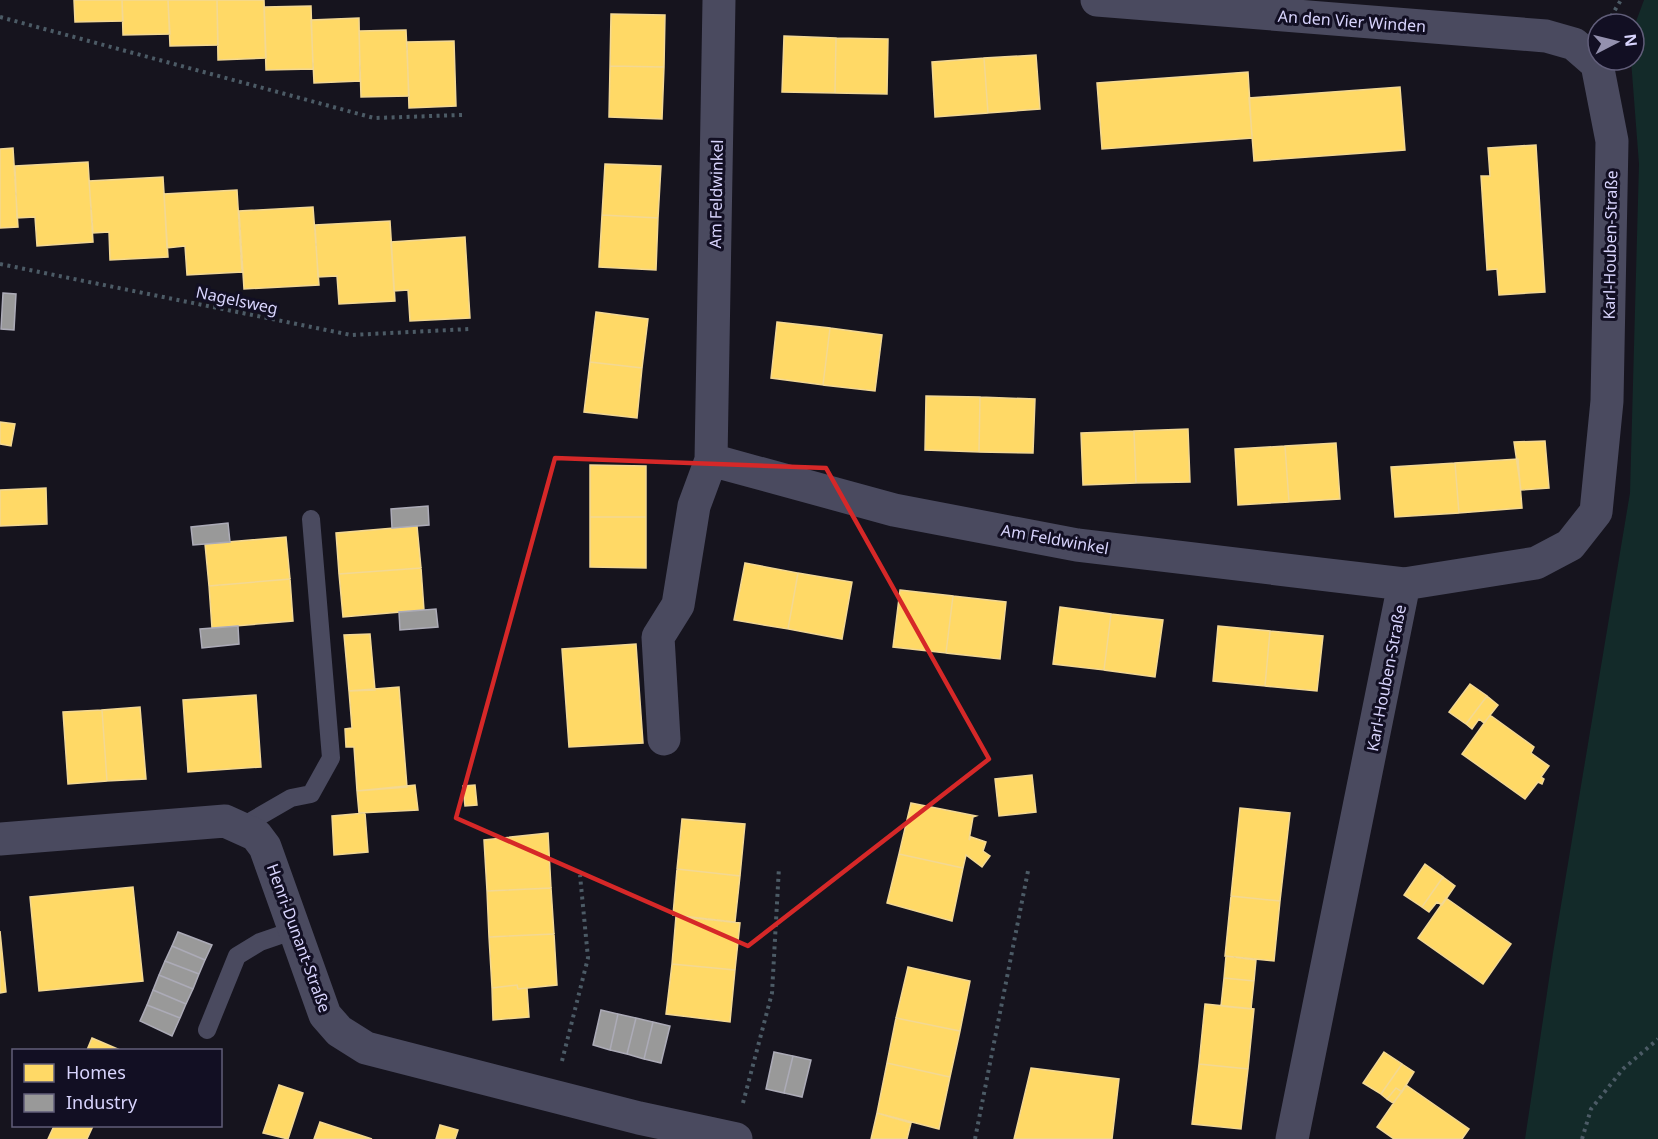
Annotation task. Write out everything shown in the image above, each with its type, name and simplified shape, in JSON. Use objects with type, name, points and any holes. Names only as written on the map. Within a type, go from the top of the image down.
[{"type":"street","name":"Am Feldwinkel","points":[[664,739],[658,637],[678,604],[694,506],[711,460],[719,0]]},
{"type":"street","name":"An den Vier Winden","points":[[1097,0],[1546,36],[1575,44],[1586,54]]},
{"type":"street","name":"Karl-Houben-Straße","points":[[1292,1139],[1404,584],[1536,563],[1570,545],[1596,512],[1607,401],[1612,141],[1599,72]]},
{"type":"street","name":"Am Feldwinkel","points":[[711,460],[894,510],[1077,545],[1404,584]]},
{"type":"street","name":"Henri-Dunant-Straße","points":[[0,838],[225,821],[241,827],[256,835],[265,847],[325,1015],[339,1031],[352,1040],[380,1054],[735,1139]]},
{"type":"lane","points":[[241,827],[291,798],[311,794],[331,758],[311,519]]},
{"type":"lane","points":[[207,1030],[237,956],[260,942],[295,930]]},
{"type":"path","points":[[0,17],[374,118],[462,115]]},
{"type":"path","name":"Nagelsweg","points":[[0,264],[351,335],[471,329]]},
{"type":"path","points":[[735,1139],[772,993],[779,867]]},
{"type":"path","points":[[975,1139],[1028,871]]},
{"type":"path","points":[[553,1096],[588,958],[580,875]]},
{"type":"path","points":[[1582,1139],[1591,1109],[1623,1069],[1658,1040]]},
{"type":"highlighted area","points":[[555,458],[826,468],[989,759],[748,946],[456,818]]},
{"type":"green space","points":[[1644,0],[1658,0],[1658,1139],[1525,1139],[1553,953],[1630,493],[1639,164],[1632,72],[1646,72],[1646,12],[1640,12]]},
{"type":"building: Homes","points":[[74,0],[122,0],[123,21],[75,22]]},
{"type":"building: Homes","points":[[122,0],[168,0],[170,34],[123,35]]},
{"type":"building: Homes","points":[[168,0],[217,0],[218,45],[170,46]]},
{"type":"building: Homes","points":[[217,0],[264,0],[266,58],[218,60]]},
{"type":"building: Homes","points":[[311,6],[313,69],[266,70],[264,7]]},
{"type":"building: Homes","points":[[611,14],[665,15],[664,67],[610,66]]},
{"type":"building: Homes","points":[[359,18],[360,81],[314,83],[311,20]]},
{"type":"building: Homes","points":[[406,30],[409,96],[361,97],[359,31]]},
{"type":"building: Homes","points":[[784,36],[836,38],[835,93],[782,92]]},
{"type":"building: Homes","points":[[836,38],[888,39],[887,94],[835,93]]},
{"type":"building: Homes","points":[[454,41],[456,106],[409,108],[407,42]]},
{"type":"building: Homes","points":[[1036,55],[1040,109],[988,113],[984,58]]},
{"type":"building: Homes","points":[[984,58],[988,113],[935,117],[932,62]]},
{"type":"building: Homes","points":[[610,66],[664,67],[662,119],[609,117]]},
{"type":"building: Homes","points":[[1248,72],[1252,138],[1102,149],[1097,83]]},
{"type":"building: Homes","points":[[1400,87],[1405,150],[1254,161],[1249,98]]},
{"type":"building: Homes","points":[[1536,145],[1545,292],[1499,295],[1497,269],[1487,270],[1481,176],[1490,176],[1488,148]]},
{"type":"building: Homes","points":[[13,148],[18,227],[0,228],[0,149]]},
{"type":"building: Homes","points":[[88,162],[93,242],[37,246],[35,217],[17,218],[15,166]]},
{"type":"building: Homes","points":[[605,164],[661,166],[658,218],[602,215]]},
{"type":"building: Homes","points":[[163,177],[168,257],[110,260],[109,232],[93,233],[89,181]]},
{"type":"building: Homes","points":[[237,190],[242,272],[187,275],[185,246],[167,248],[164,194]]},
{"type":"building: Homes","points":[[313,207],[319,285],[244,289],[239,211]]},
{"type":"building: Homes","points":[[602,215],[658,218],[656,270],[599,267]]},
{"type":"building: Homes","points":[[390,221],[395,301],[339,304],[337,276],[318,277],[315,225]]},
{"type":"building: Homes","points":[[465,237],[470,318],[410,321],[408,290],[394,291],[391,242]]},
{"type":"building: Homes","points":[[596,312],[648,319],[642,368],[590,362]]},
{"type":"building: Homes","points":[[777,322],[830,328],[823,385],[771,378]]},
{"type":"building: Homes","points":[[830,328],[882,335],[875,391],[823,385]]},
{"type":"building: Homes","points":[[590,362],[642,368],[637,418],[584,412]]},
{"type":"building: Homes","points":[[926,396],[980,397],[979,452],[925,450]]},
{"type":"building: Homes","points":[[980,397],[1035,399],[1033,453],[979,452]]},
{"type":"building: Homes","points":[[0,422],[15,424],[11,446],[0,444]]},
{"type":"building: Homes","points":[[1188,429],[1190,482],[1136,483],[1134,431]]},
{"type":"building: Homes","points":[[1134,431],[1136,483],[1083,485],[1081,433]]},
{"type":"building: Homes","points":[[1545,441],[1549,488],[1521,490],[1514,442]]},
{"type":"building: Homes","points":[[1336,443],[1340,499],[1289,502],[1285,446]]},
{"type":"building: Homes","points":[[1285,446],[1289,502],[1238,505],[1235,449]]},
{"type":"building: Homes","points":[[1518,459],[1522,508],[1459,513],[1455,463]]},
{"type":"building: Homes","points":[[1455,463],[1459,513],[1395,517],[1391,467]]},
{"type":"building: Homes","points":[[590,465],[646,466],[646,517],[590,517]]},
{"type":"building: Homes","points":[[46,488],[47,524],[0,526],[0,490]]},
{"type":"building: Homes","points":[[590,517],[646,517],[646,568],[590,567]]},
{"type":"building: Homes","points":[[417,526],[421,568],[339,574],[336,533]]},
{"type":"building: Homes","points":[[286,537],[290,579],[209,586],[205,544]]},
{"type":"building: Homes","points":[[745,563],[798,573],[788,629],[734,620]]},
{"type":"building: Homes","points":[[421,568],[424,610],[343,617],[339,574]]},
{"type":"building: Homes","points":[[798,573],[852,582],[842,639],[788,629]]},
{"type":"building: Homes","points":[[290,579],[293,621],[212,628],[209,586]]},
{"type":"building: Homes","points":[[900,590],[953,596],[946,653],[893,647]]},
{"type":"building: Homes","points":[[953,596],[1006,602],[1000,659],[946,653]]},
{"type":"building: Homes","points":[[1060,607],[1111,614],[1104,670],[1053,664]]},
{"type":"building: Homes","points":[[1111,614],[1163,620],[1155,677],[1104,670]]},
{"type":"building: Homes","points":[[1218,626],[1270,631],[1265,686],[1213,681]]},
{"type":"building: Homes","points":[[1270,631],[1323,636],[1317,691],[1265,686]]},
{"type":"building: Homes","points":[[370,634],[375,690],[349,691],[344,635]]},
{"type":"building: Homes","points":[[636,644],[643,743],[569,747],[562,649]]},
{"type":"building: Homes","points":[[1470,684],[1487,696],[1466,724],[1449,712]]},
{"type":"building: Homes","points":[[399,687],[407,787],[357,791],[354,747],[346,747],[345,729],[352,728],[349,691]]},
{"type":"building: Homes","points":[[256,695],[261,767],[188,772],[183,700]]},
{"type":"building: Homes","points":[[1487,696],[1498,705],[1484,723],[1479,719],[1472,729],[1466,724]]},
{"type":"building: Homes","points":[[140,707],[146,779],[107,781],[102,710]]},
{"type":"building: Homes","points":[[102,710],[107,781],[68,784],[63,712]]},
{"type":"building: Homes","points":[[1490,715],[1534,747],[1531,753],[1549,766],[1541,777],[1544,779],[1542,784],[1538,782],[1525,799],[1462,754]]},
{"type":"building: Homes","points":[[1032,775],[1036,812],[999,816],[995,779]]},
{"type":"building: Homes","points":[[415,785],[418,810],[359,813],[357,791]]},
{"type":"building: Homes","points":[[475,785],[477,805],[465,806],[463,786]]},
{"type":"building: Homes","points":[[911,803],[976,816],[973,817],[969,840],[971,837],[986,842],[983,851],[990,856],[982,867],[966,855],[963,868],[899,854]]},
{"type":"building: Homes","points":[[1240,808],[1290,813],[1280,901],[1231,896]]},
{"type":"building: Homes","points":[[365,813],[368,852],[334,855],[332,816]]},
{"type":"building: Homes","points":[[682,819],[745,824],[740,876],[677,869]]},
{"type":"building: Homes","points":[[548,833],[551,888],[487,891],[484,840]]},
{"type":"building: Homes","points":[[899,854],[963,868],[952,921],[887,903]]},
{"type":"building: Homes","points":[[1425,864],[1443,877],[1422,907],[1404,895]]},
{"type":"building: Homes","points":[[677,869],[740,876],[735,922],[673,915]]},
{"type":"building: Homes","points":[[1443,877],[1455,886],[1442,905],[1437,902],[1429,912],[1422,907]]},
{"type":"building: Homes","points":[[133,887],[143,981],[39,991],[30,897]]},
{"type":"building: Homes","points":[[551,888],[554,934],[489,937],[487,891]]},
{"type":"building: Homes","points":[[1231,896],[1280,901],[1274,961],[1225,956]]},
{"type":"building: Homes","points":[[1446,898],[1511,944],[1483,984],[1418,938]]},
{"type":"building: Homes","points":[[676,916],[740,923],[735,970],[672,964]]},
{"type":"building: Homes","points":[[0,931],[6,992],[0,993]]},
{"type":"building: Homes","points":[[554,934],[557,985],[518,989],[517,985],[492,988],[489,937]]},
{"type":"building: Homes","points":[[1226,956],[1256,960],[1254,981],[1224,978]]},
{"type":"building: Homes","points":[[672,964],[735,970],[730,1022],[666,1014]]},
{"type":"building: Homes","points":[[908,967],[970,981],[960,1031],[896,1018]]},
{"type":"building: Homes","points":[[1224,978],[1254,981],[1251,1009],[1221,1006]]},
{"type":"building: Homes","points":[[517,985],[518,989],[527,988],[529,1017],[493,1020],[492,988]]},
{"type":"building: Homes","points":[[1205,1004],[1254,1009],[1248,1069],[1199,1064]]},
{"type":"building: Homes","points":[[896,1018],[960,1031],[950,1077],[887,1063]]},
{"type":"building: Homes","points":[[92,1038],[118,1049],[87,1049]]},
{"type":"building: Homes","points":[[1384,1052],[1402,1064],[1381,1094],[1363,1083]]},
{"type":"building: Homes","points":[[887,1063],[950,1077],[939,1129],[877,1113]]},
{"type":"building: Homes","points":[[1199,1064],[1248,1069],[1241,1129],[1192,1124]]},
{"type":"building: Homes","points":[[1402,1064],[1414,1072],[1402,1092],[1396,1088],[1387,1099],[1381,1094]]},
{"type":"building: Homes","points":[[1031,1068],[1119,1079],[1112,1139],[1014,1139]]},
{"type":"building: Homes","points":[[279,1085],[303,1093],[288,1139],[263,1133]]},
{"type":"building: Homes","points":[[1406,1085],[1469,1129],[1462,1139],[1394,1139],[1377,1127]]},
{"type":"building: Homes","points":[[1396,1088],[1402,1092],[1393,1103],[1387,1099]]},
{"type":"building: Homes","points":[[877,1113],[911,1123],[907,1139],[871,1139]]},
{"type":"building: Homes","points":[[320,1122],[372,1139],[314,1139]]},
{"type":"building: Homes","points":[[440,1125],[458,1130],[455,1139],[436,1139]]},
{"type":"building: Homes","points":[[54,1127],[93,1127],[87,1139],[48,1139]]},
{"type":"building: Industry","points":[[3,293],[16,294],[14,330],[1,329]]},
{"type":"building: Industry","points":[[428,506],[429,525],[392,528],[391,509]]},
{"type":"building: Industry","points":[[228,523],[230,542],[193,545],[191,527]]},
{"type":"building: Industry","points":[[436,609],[438,627],[400,630],[399,612]]},
{"type":"building: Industry","points":[[238,626],[239,644],[202,648],[200,629]]},
{"type":"building: Industry","points":[[178,932],[212,945],[205,960],[172,946]]},
{"type":"building: Industry","points":[[172,946],[205,960],[199,974],[165,961]]},
{"type":"building: Industry","points":[[165,961],[199,974],[193,989],[159,975]]},
{"type":"building: Industry","points":[[159,975],[193,989],[186,1004],[153,990]]},
{"type":"building: Industry","points":[[153,990],[186,1004],[180,1018],[147,1005]]},
{"type":"building: Industry","points":[[147,1005],[180,1018],[172,1036],[140,1021]]},
{"type":"building: Industry","points":[[601,1010],[618,1014],[610,1050],[593,1045]]},
{"type":"building: Industry","points":[[618,1014],[636,1018],[627,1054],[610,1050]]},
{"type":"building: Industry","points":[[636,1018],[653,1022],[644,1059],[627,1054]]},
{"type":"building: Industry","points":[[653,1022],[670,1026],[661,1063],[644,1059]]},
{"type":"building: Industry","points":[[774,1052],[793,1056],[784,1093],[766,1089]]},
{"type":"building: Industry","points":[[793,1056],[811,1060],[802,1097],[784,1093]]}]
